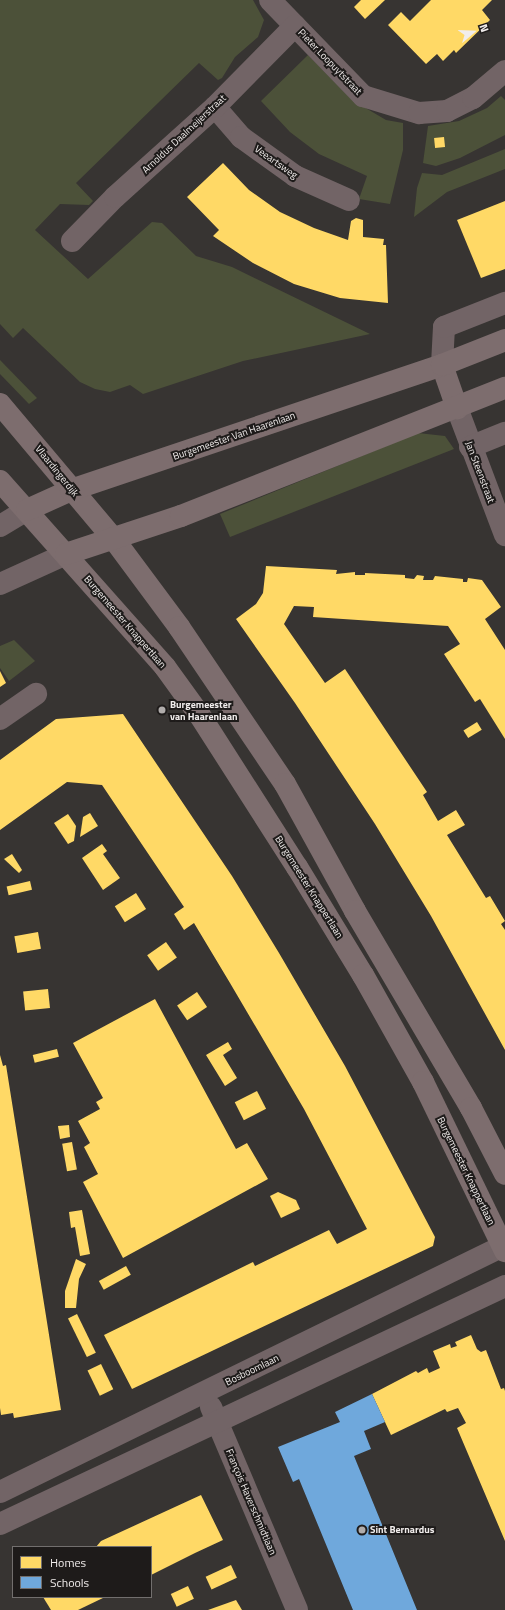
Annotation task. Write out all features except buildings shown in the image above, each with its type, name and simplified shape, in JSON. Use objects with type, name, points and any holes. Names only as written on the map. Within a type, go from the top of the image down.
[{"type":"main road","name":"Burgemeester Van Haarenlaan","points":[[27,510],[71,490],[442,365],[505,340]]},
{"type":"main road","points":[[442,365],[457,408]]},
{"type":"main road","points":[[0,481],[66,554],[188,514],[505,388]]},
{"type":"main road","name":"Vlaardingerdijk","points":[[0,404],[113,538]]},
{"type":"main road","points":[[113,538],[179,627],[284,784],[359,918],[471,1108],[505,1174]]},
{"type":"main road","name":"Burgemeester Knappertlaan","points":[[66,554],[165,667],[199,714],[297,867],[363,975],[423,1082],[504,1247]]},
{"type":"street","name":"Pieter Loopuytstraat","points":[[270,0],[362,96],[418,113],[447,110],[473,98],[505,71]]},
{"type":"street","name":"Arnoldus Daalmeijerstraat","points":[[72,241],[115,197],[215,107],[295,26]]},
{"type":"street","name":"Veeartsweg","points":[[215,107],[241,137],[295,176],[349,200]]},
{"type":"street","points":[[442,365],[444,327],[505,303]]},
{"type":"street","name":"Jan Steenstraat","points":[[457,408],[470,447],[505,535]]},
{"type":"street","points":[[470,447],[505,433]]},
{"type":"street","points":[[0,526],[27,510]]},
{"type":"street","points":[[0,584],[66,554]]},
{"type":"street","points":[[0,720],[36,694]]},
{"type":"street","name":"Bosboomlaan","points":[[0,1492],[504,1247]]},
{"type":"street","points":[[0,1524],[217,1420],[505,1286]]},
{"type":"street","name":"François Haverschmidtlaan","points":[[204,1394],[217,1420],[297,1610]]},
{"type":"green space","points":[[0,0],[253,0],[264,20],[258,37],[235,57],[222,78],[218,80],[199,63],[76,183],[93,201],[89,205],[60,204],[35,230],[88,279],[152,222],[162,223],[196,256],[232,267],[370,334],[243,361],[143,394],[130,385],[110,392],[95,389],[80,382],[23,328],[13,338],[0,324]]},
{"type":"green space","points":[[308,55],[352,100],[386,120],[403,123],[403,150],[390,204],[359,199],[367,176],[319,154],[290,132],[261,101]]},
{"type":"green space","points":[[501,96],[505,100],[505,135],[460,158],[436,166],[423,163],[428,126],[459,121],[487,108]]},
{"type":"green space","points":[[505,149],[505,169],[447,192],[414,217],[417,188],[422,173],[442,175]]},
{"type":"green space","points":[[0,360],[37,398],[29,404],[0,374]]},
{"type":"green space","points":[[418,433],[445,436],[454,449],[230,537],[220,514]]},
{"type":"green space","points":[[14,640],[35,661],[9,681],[0,668],[0,646]]},
{"type":"place","name":"Burgemeester van Haarenlaan","points":[[162,710]]},
{"type":"place","name":"Sint Bernardus","points":[[362,1530]]}]
